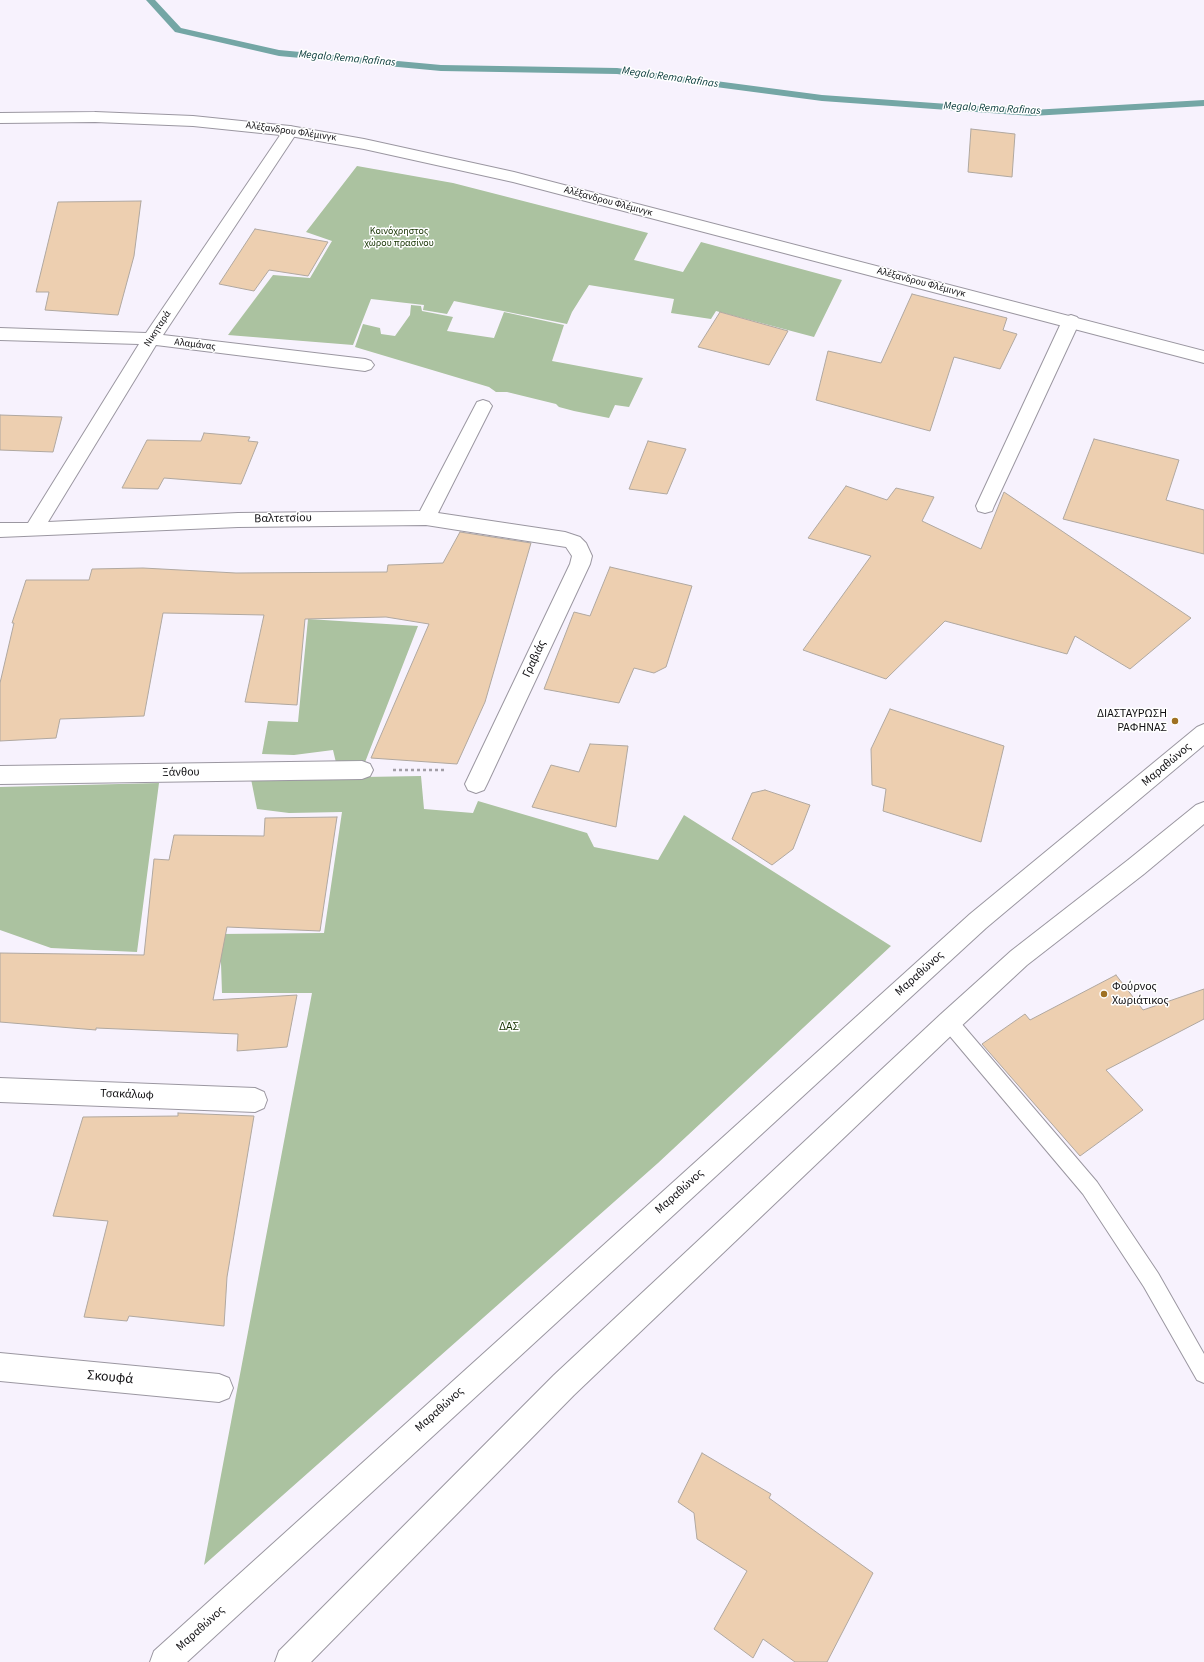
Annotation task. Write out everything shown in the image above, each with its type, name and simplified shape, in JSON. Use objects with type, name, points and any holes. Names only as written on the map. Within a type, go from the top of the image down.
[{"type":"main road","name":"Αλέξανδρου Φλέμινγκ","points":[[0,118],[144,118],[241,125],[290,131],[364,144],[514,177],[1071,321],[1204,357]]},
{"type":"main road","name":"Νικηταρά","points":[[33,530],[151,340],[290,131]]},
{"type":"main road","points":[[985,506],[1071,321]]},
{"type":"main road","name":"Αλαμάνας","points":[[0,334],[151,340],[365,365]]},
{"type":"main road","points":[[426,518],[483,406]]},
{"type":"main road","name":"Βαλτετσίου","points":[[0,530],[33,530],[238,520],[426,518],[565,539]]},
{"type":"main road","name":"Γραβιάς","points":[[480,777],[580,564],[582,556],[579,548],[565,539]]},
{"type":"main road","name":"Μαραθώνος","points":[[165,1662],[978,921],[1204,733]]},
{"type":"main road","name":"Ξάνθου","points":[[0,775],[362,770]]},
{"type":"main road","points":[[290,1662],[564,1385],[949,1022],[1019,958],[1136,867],[1204,811]]},
{"type":"main road","name":"Τσακάλωφ","points":[[0,1090],[255,1100]]},
{"type":"main road","name":"Σκουφά","points":[[0,1367],[219,1388]]},
{"type":"lane","points":[[949,1022],[1090,1188],[1151,1280],[1204,1373]]},
{"type":"path","points":[[362,770],[480,777]]},
{"type":"green space","name":"Κοινόχρηστος χώρου πρασίνου","points":[[357,166],[453,183],[648,233],[634,260],[683,272],[701,242],[842,280],[814,337],[716,311],[711,319],[671,313],[674,299],[589,285],[572,312],[567,324],[454,301],[447,314],[423,310],[424,305],[371,299],[353,345],[228,335],[273,275],[310,278],[332,241],[306,232]]},
{"type":"green space","points":[[411,305],[421,306],[422,311],[453,317],[447,331],[494,338],[504,312],[564,325],[552,361],[643,378],[629,407],[615,405],[609,418],[574,411],[559,407],[556,404],[507,392],[496,392],[489,387],[355,347],[363,324],[380,328],[381,334],[395,336],[410,315]]},
{"type":"green space","points":[[308,619],[418,626],[362,770],[338,771],[333,750],[294,755],[262,754],[268,721],[298,722]]},
{"type":"green space","name":"ΔΑΣ","points":[[421,776],[424,809],[473,813],[478,801],[587,833],[594,847],[658,860],[684,815],[891,946],[658,1163],[204,1565],[312,993],[222,993],[220,934],[324,933],[342,812],[289,813],[257,809],[251,779]]},
{"type":"green space","points":[[159,783],[137,952],[51,948],[0,930],[0,787]]},
{"type":"building","points":[[971,129],[1015,134],[1012,177],[968,172]]},
{"type":"building","points":[[141,201],[134,256],[118,315],[45,310],[49,292],[36,292],[58,202]]},
{"type":"building","points":[[255,229],[328,242],[308,276],[269,270],[254,291],[219,284]]},
{"type":"building","points":[[912,294],[1007,318],[1003,330],[1017,334],[1000,369],[954,357],[930,431],[816,400],[828,351],[881,363]]},
{"type":"building","points":[[720,312],[788,331],[769,365],[698,347]]},
{"type":"building","points":[[0,415],[62,417],[53,452],[0,450]]},
{"type":"building","points":[[204,433],[250,437],[248,441],[258,442],[241,484],[164,478],[158,489],[122,488],[147,440],[201,441]]},
{"type":"building","points":[[1094,439],[1179,460],[1166,500],[1204,510],[1204,554],[1063,519]]},
{"type":"building","points":[[648,441],[686,449],[667,494],[629,489]]},
{"type":"building","points":[[846,486],[887,500],[896,488],[934,497],[922,521],[981,549],[1004,492],[1191,618],[1130,669],[1075,636],[1067,654],[945,621],[886,679],[803,650],[871,556],[808,538]]},
{"type":"building","points":[[460,532],[531,543],[485,702],[457,764],[371,758],[429,624],[386,617],[305,619],[297,705],[245,702],[264,615],[163,613],[144,716],[60,719],[56,738],[0,741],[0,683],[14,623],[12,623],[26,580],[89,580],[92,569],[143,568],[236,573],[387,572],[388,565],[443,563]]},
{"type":"building","points":[[610,567],[692,586],[666,667],[654,673],[634,668],[619,703],[544,689],[574,612],[590,616]]},
{"type":"building","points":[[890,709],[1004,746],[981,842],[883,811],[886,789],[872,785],[871,749]]},
{"type":"building","points":[[590,744],[628,746],[616,827],[532,807],[551,765],[579,772]]},
{"type":"building","points":[[765,790],[810,805],[793,849],[772,865],[732,839],[752,793]]},
{"type":"building","points":[[337,817],[320,931],[227,927],[213,1000],[297,995],[287,1047],[237,1051],[238,1034],[96,1028],[96,1030],[0,1022],[0,953],[144,955],[154,859],[169,860],[174,835],[264,836],[265,818]]},
{"type":"building","points":[[1116,975],[1143,1010],[1204,989],[1204,1019],[1106,1070],[1143,1110],[1080,1156],[982,1044],[1025,1014],[1030,1020]]},
{"type":"building","points":[[178,1113],[254,1116],[227,1277],[224,1326],[129,1316],[127,1321],[84,1317],[108,1221],[53,1216],[83,1117],[178,1116]]},
{"type":"building","points":[[702,1453],[771,1494],[769,1498],[873,1573],[827,1662],[795,1662],[763,1639],[753,1658],[714,1629],[747,1571],[697,1539],[694,1513],[678,1502]]},
{"type":"waterway","name":"Megalo Rema Rafinas","points":[[150,0],[178,30],[279,53],[441,68],[617,71],[822,98],[1032,113],[1204,103]]},
{"type":"place","name":"ΔΙΑΣΤΑΥΡΩΣΗ ΡΑΦΗΝΑΣ","points":[[1175,721]]},
{"type":"place","name":"Φούρνος Χωριάτικος","points":[[1104,994]]}]
